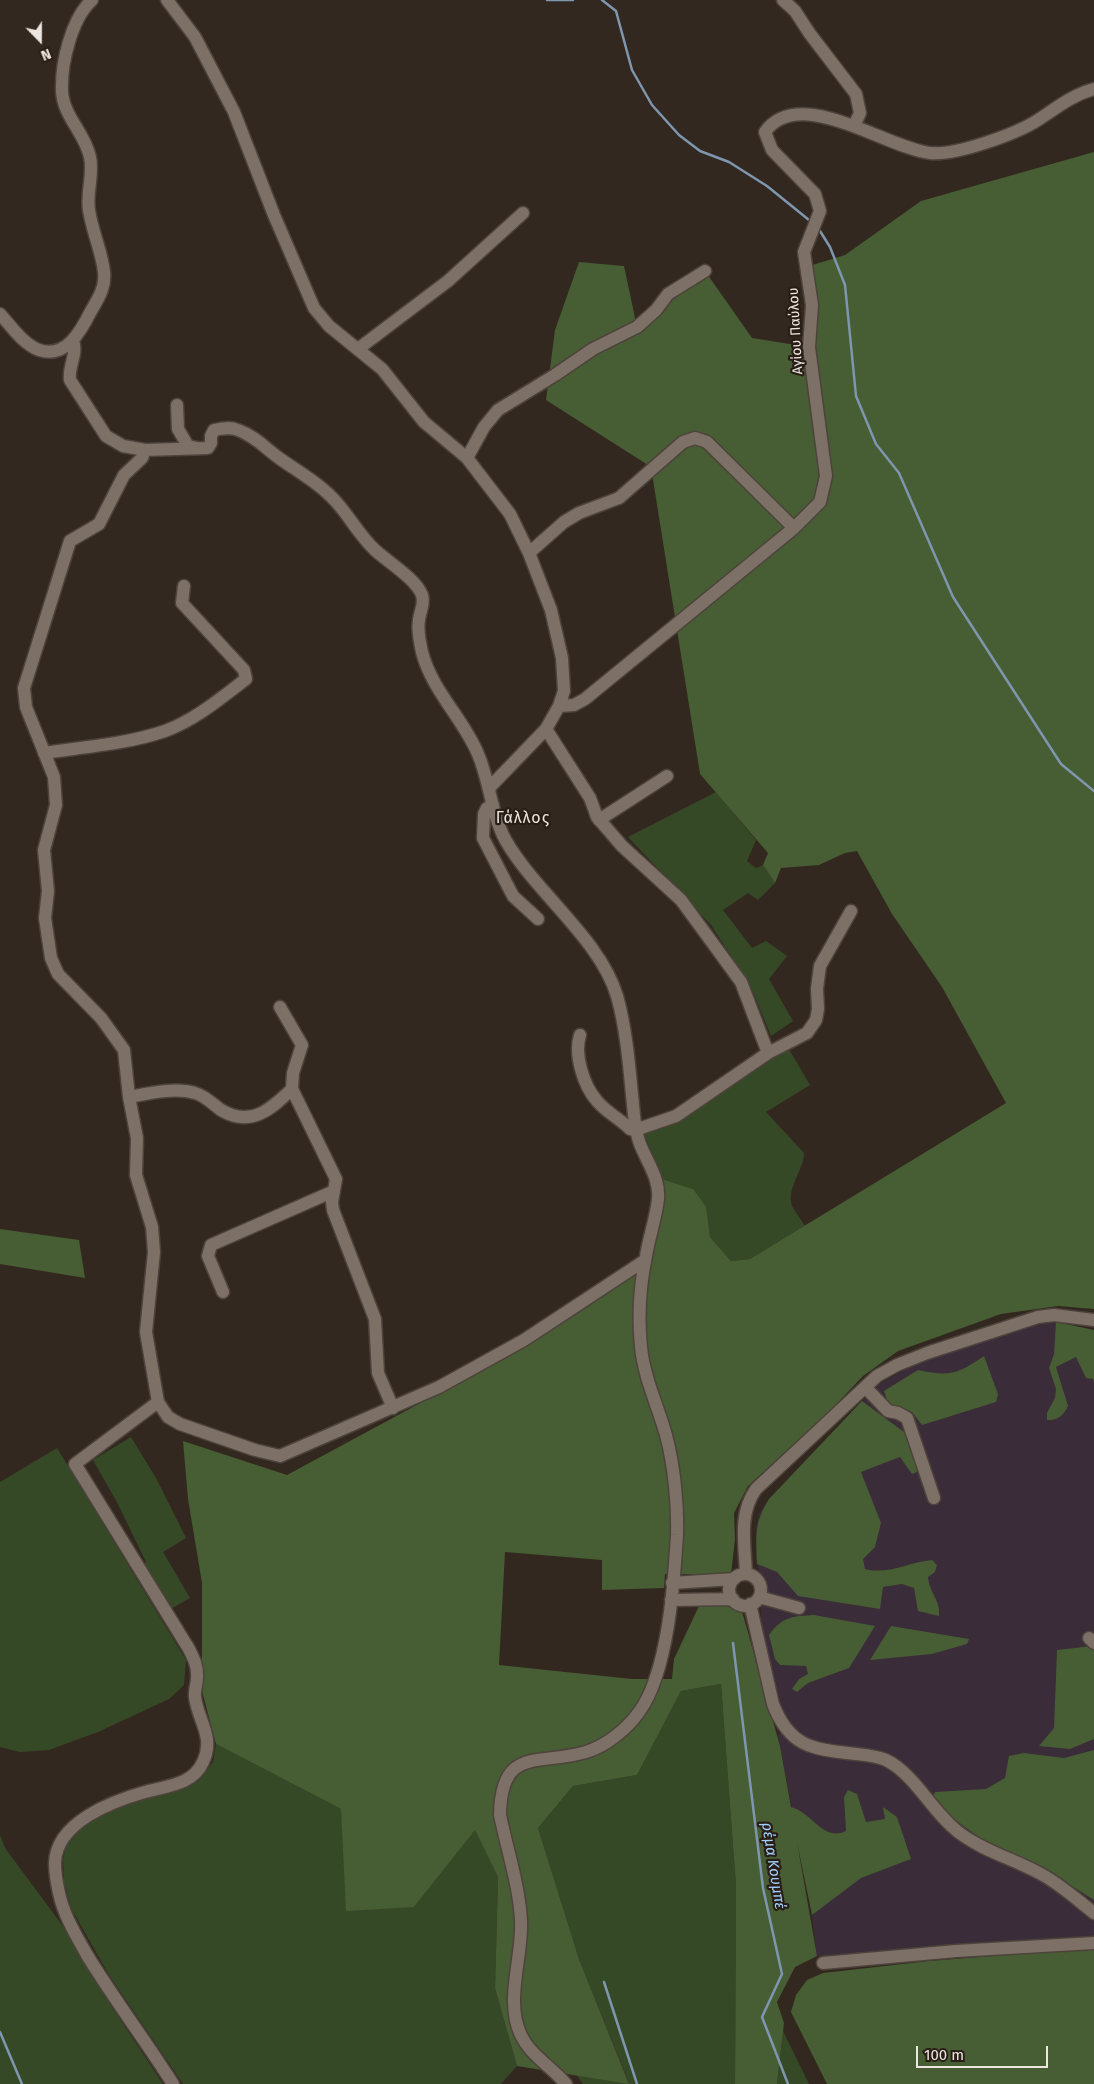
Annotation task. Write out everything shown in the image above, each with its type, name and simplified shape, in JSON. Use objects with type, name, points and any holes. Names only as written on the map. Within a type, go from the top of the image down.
[{"type":"street","points":[[0,314],[27,344],[39,350],[50,352],[64,348],[73,341],[102,290],[104,273],[88,208],[92,170],[90,155],[64,106],[62,91],[64,58],[77,21],[86,5],[92,0]]},
{"type":"street","points":[[167,0],[195,37],[234,112],[274,215],[314,308],[329,326],[393,381],[424,422],[467,458],[510,514],[529,553],[551,610],[562,658],[564,691],[559,706],[546,729],[490,787]]},
{"type":"street","points":[[784,0],[795,11],[810,34],[856,94],[860,113],[854,126]]},
{"type":"street","name":"Αγίου Παύλου","points":[[794,528],[820,502],[826,476],[809,347],[812,305],[804,252],[820,211],[815,194],[772,150],[766,142],[764,132],[769,125],[783,117],[799,113],[854,126],[911,150],[932,153],[956,151],[1009,134],[1037,121],[1059,105],[1094,89]]},
{"type":"street","points":[[358,349],[448,281],[523,213]]},
{"type":"street","points":[[467,458],[484,427],[498,410],[555,376],[593,349],[636,327],[656,310],[668,294],[705,270]]},
{"type":"street","points":[[73,341],[76,347],[68,370],[70,380],[82,402],[106,436],[122,446],[145,450],[208,448],[211,443],[210,436],[214,430],[222,428],[234,429],[254,438],[323,488],[374,550],[415,582],[424,602],[418,622],[425,662],[448,706],[467,729],[490,787],[502,833],[521,863],[566,915],[611,981],[618,999],[626,1044],[635,1130],[656,1180],[658,1190],[644,1261],[640,1341],[646,1376],[667,1437],[677,1531],[671,1600],[657,1676],[649,1697],[637,1716],[605,1743],[586,1752],[532,1760],[520,1766],[507,1779],[500,1798],[500,1815],[521,1919],[514,2002],[516,2018],[520,2033],[529,2047],[566,2084]]},
{"type":"street","points":[[176,405],[178,429],[188,446],[202,449]]},
{"type":"street","points":[[529,553],[564,522],[618,498],[683,442],[694,438],[706,442],[748,480],[794,528],[585,700],[566,707],[559,706]]},
{"type":"street","points":[[145,450],[142,458],[124,475],[99,524],[70,541],[24,688],[26,706],[54,777],[56,805],[44,850],[48,891],[45,918],[51,958],[58,974],[101,1018],[124,1050],[137,1138],[136,1174],[152,1227],[154,1252],[146,1332],[158,1402],[168,1417],[180,1424],[255,1450],[280,1456],[439,1387],[524,1340],[644,1261]]},
{"type":"street","points":[[44,753],[142,738],[167,730],[192,717],[246,679],[244,670],[182,603],[184,586]]},
{"type":"street","points":[[546,729],[590,798],[599,820],[622,846],[681,900],[741,982],[768,1053]]},
{"type":"street","points":[[599,820],[667,776]]},
{"type":"street","points":[[494,805],[487,808],[484,814],[483,838],[513,896],[538,919]]},
{"type":"street","points":[[580,1035],[578,1054],[591,1092],[597,1102],[630,1129],[635,1130],[676,1116],[768,1053],[788,1044],[811,1028],[818,1009],[816,989],[820,966],[851,911]]},
{"type":"street","points":[[280,1007],[302,1045],[293,1073],[292,1089],[336,1179],[332,1210],[375,1319],[378,1373],[393,1408]]},
{"type":"street","points":[[130,1097],[155,1092],[197,1093],[230,1115],[254,1117],[272,1108],[292,1089]]},
{"type":"street","points":[[223,1292],[208,1256],[212,1246],[334,1191]]},
{"type":"street","points":[[746,1574],[744,1532],[747,1501],[756,1489],[865,1387],[897,1365],[1025,1320],[1054,1315],[1094,1320]]},
{"type":"street","points":[[865,1387],[888,1411],[898,1413],[907,1418],[934,1498]]},
{"type":"street","points":[[158,1402],[76,1464],[189,1649],[196,1665],[195,1697],[208,1741],[204,1762],[195,1775],[183,1782],[118,1801],[74,1826],[59,1846],[55,1862],[59,1893],[71,1928],[111,1995],[173,2084]]},
{"type":"street","points":[[672,1583],[734,1579],[746,1574]]},
{"type":"street","points":[[746,1574],[759,1582],[754,1601],[773,1704],[778,1717],[791,1736],[807,1746],[821,1750],[886,1760],[904,1774],[949,1825],[961,1834],[1040,1873],[1094,1913]]},
{"type":"street","points":[[733,1599],[730,1591],[734,1579]]},
{"type":"street","points":[[671,1600],[733,1599],[742,1605],[754,1601],[799,1608]]},
{"type":"street","points":[[822,1963],[956,1951],[1094,1942]]},
{"type":"shaded area","points":[[1036,1322],[1056,1322],[1094,1330],[1094,1937],[817,1956],[812,1915],[778,1735],[789,1726],[784,1714],[762,1630],[756,1528],[759,1514],[769,1499],[879,1384],[929,1357]]},
{"type":"green space","points":[[1094,152],[1094,1309],[1058,1306],[1001,1314],[898,1351],[863,1376],[828,1413],[748,1486],[734,1513],[735,1539],[731,1574],[665,1574],[664,1588],[602,1590],[602,1560],[505,1552],[499,1665],[632,1679],[672,1679],[674,1659],[699,1606],[730,1602],[739,1608],[743,1615],[780,1746],[791,1807],[799,1810],[824,1830],[831,1833],[846,1831],[844,1797],[848,1790],[857,1794],[866,1822],[885,1819],[883,1807],[897,1817],[911,1859],[861,1878],[812,1915],[797,1842],[817,1956],[795,1967],[777,2002],[784,2023],[777,2084],[735,2084],[736,1886],[721,1684],[681,1691],[637,1775],[573,1786],[538,1828],[579,1959],[629,2084],[517,2066],[495,1988],[498,1877],[475,1830],[414,1907],[346,1911],[341,1809],[216,1744],[202,1691],[202,1583],[188,1499],[183,1441],[287,1475],[526,1346],[634,1274],[662,1210],[664,1190],[662,1179],[693,1189],[706,1207],[710,1237],[731,1261],[750,1259],[1006,1103],[942,987],[892,914],[857,851],[845,853],[819,865],[781,868],[775,883],[763,865],[768,853],[700,774],[651,467],[546,400],[555,330],[579,262],[624,266],[637,327],[705,271],[752,338],[809,347],[806,267],[845,255],[921,201]]},
{"type":"green space","points":[[716,792],[756,840],[747,861],[756,868],[763,865],[775,883],[758,900],[748,893],[723,910],[752,948],[766,941],[787,956],[769,979],[793,1021],[771,1036],[751,987],[711,925],[628,837]]},
{"type":"green space","points":[[787,1046],[810,1085],[766,1112],[804,1153],[791,1193],[791,1199],[792,1206],[805,1226],[750,1259],[731,1261],[710,1237],[708,1225],[693,1189],[662,1179],[643,1131]]},
{"type":"green space","points":[[0,1229],[79,1240],[85,1278],[0,1264]]},
{"type":"green space","points":[[1056,1322],[1094,1330],[1094,1382],[1093,1379],[1086,1378],[1076,1357],[1056,1367],[1068,1406],[1060,1417],[1054,1420],[1047,1420],[1047,1413],[1055,1398],[1056,1389],[1049,1368],[1054,1354]]},
{"type":"green space","points":[[984,1356],[998,1394],[996,1402],[922,1425],[912,1412],[888,1403],[884,1391],[918,1370],[938,1373],[953,1372],[967,1367]]},
{"type":"green space","points":[[862,1401],[908,1435],[919,1471],[912,1474],[900,1457],[861,1472],[881,1523],[875,1547],[863,1559],[865,1569],[891,1569],[932,1560],[937,1565],[935,1572],[928,1577],[938,1606],[939,1616],[918,1611],[914,1588],[902,1584],[883,1587],[880,1609],[798,1596],[777,1572],[757,1564],[758,1523],[769,1499]]},
{"type":"green space","points":[[131,1437],[156,1478],[186,1538],[163,1552],[190,1598],[169,1610],[144,1566],[146,1562],[118,1504],[93,1460]]},
{"type":"green space","points":[[57,1448],[186,1660],[184,1685],[169,1699],[98,1732],[49,1750],[20,1752],[0,1747],[0,1482]]},
{"type":"green space","points":[[814,1615],[875,1626],[849,1668],[808,1683],[797,1692],[792,1689],[799,1679],[808,1674],[806,1666],[780,1665],[775,1659],[769,1635],[783,1621],[800,1616]]},
{"type":"green space","points":[[891,1626],[969,1639],[967,1644],[932,1654],[870,1660]]},
{"type":"green space","points":[[1092,1646],[1094,1648],[1094,1739],[1070,1749],[1039,1746],[1054,1728],[1057,1650]]},
{"type":"green space","points":[[721,1684],[736,1886],[735,2084],[583,2084],[576,2074],[629,2083],[579,1959],[538,1828],[573,1786],[637,1775],[681,1691]]},
{"type":"green space","points":[[216,1744],[341,1809],[414,1907],[475,1829],[498,1877],[495,1988],[517,2066],[501,2084],[183,2084],[109,1975],[71,1908],[64,1882],[63,1860],[66,1846],[75,1833],[89,1823],[118,1807],[146,1797],[184,1789],[198,1781],[213,1762]]},
{"type":"green space","points":[[1094,1750],[1094,1900],[1037,1864],[984,1841],[950,1816],[933,1797],[935,1792],[986,1789],[1005,1778],[1009,1756],[1024,1753],[1064,1758]]},
{"type":"green space","points":[[0,1835],[5,1848],[68,1933],[104,1995],[163,2084],[0,2084]]},
{"type":"green space","points":[[1069,1950],[1094,1950],[1094,2084],[827,2084],[791,2012],[796,1995],[807,1980],[823,1973],[929,1961]]},
{"type":"green space","points":[[783,2031],[809,2084],[777,2084]]},
{"type":"waterway","points":[[547,0],[573,0]]},
{"type":"waterway","points":[[602,0],[616,11],[632,70],[652,105],[679,135],[700,151],[729,162],[767,186],[809,220]]},
{"type":"waterway","points":[[820,231],[830,247],[845,285],[856,396],[876,444],[899,473],[953,597],[1061,764],[1094,791]]},
{"type":"waterway","name":"ρέμα Κουμπέ","points":[[733,1643],[763,1888],[782,1974],[762,2017],[788,2084]]},
{"type":"waterway","points":[[604,1982],[637,2084]]},
{"type":"waterway","points":[[0,2032],[22,2084]]},
{"type":"district","name":"Γάλλος","points":[[523,819]]}]
